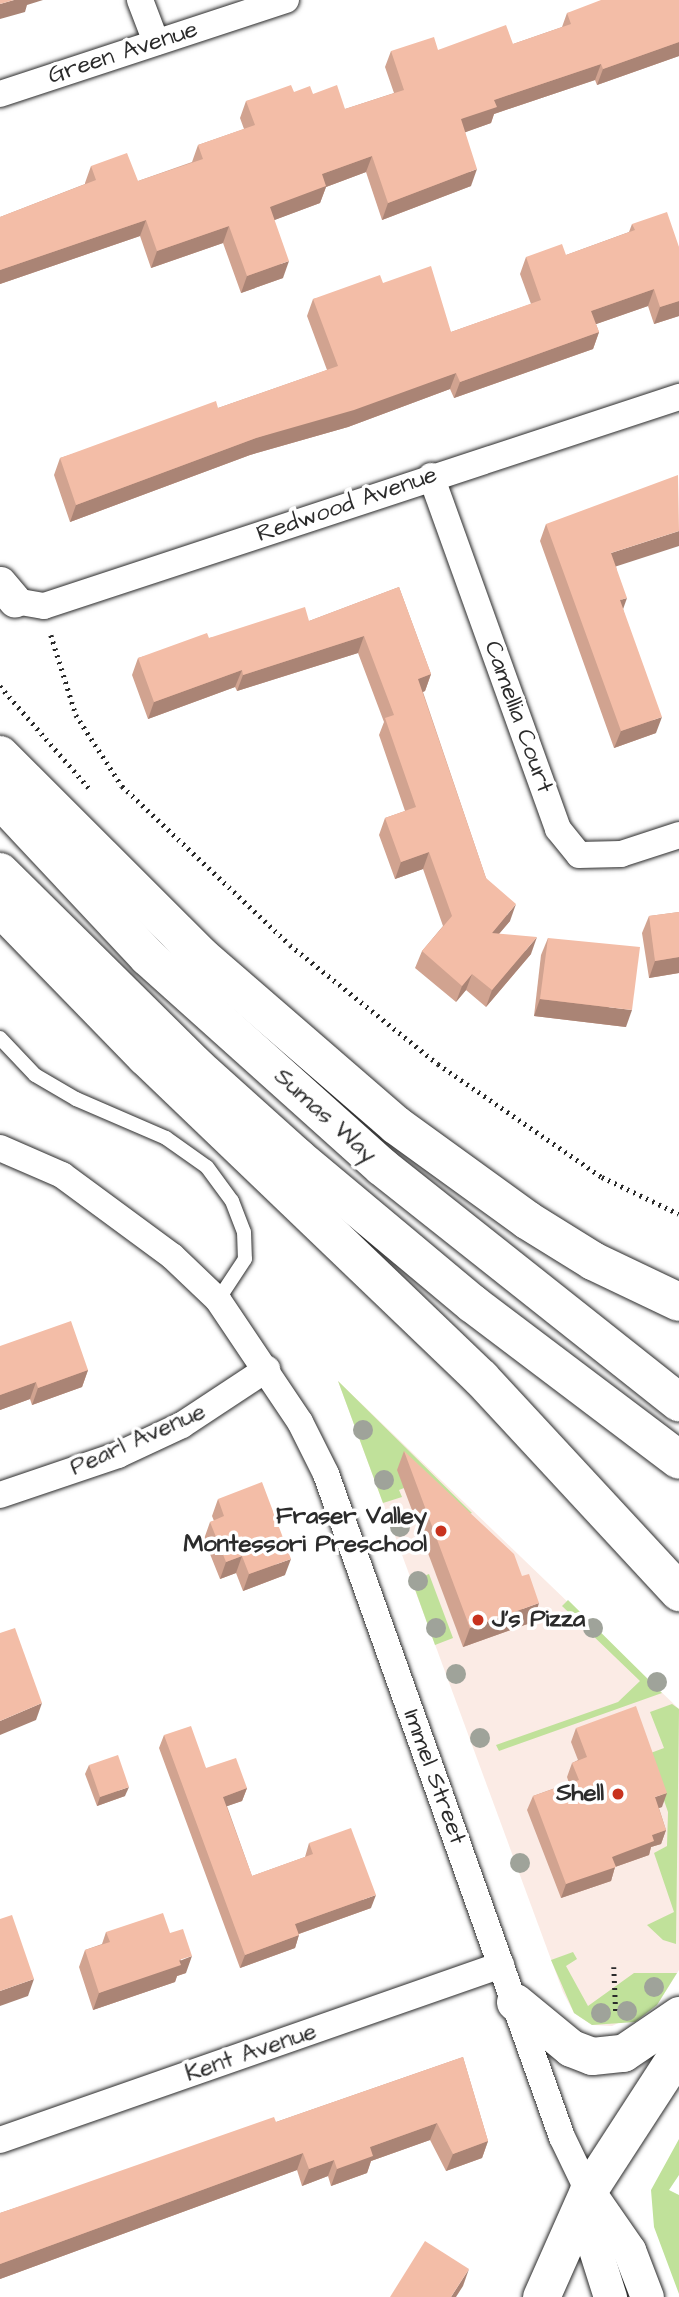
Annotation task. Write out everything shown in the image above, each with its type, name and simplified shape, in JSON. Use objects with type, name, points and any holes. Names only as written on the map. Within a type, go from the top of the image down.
[{"type":"highway","points":[[0,755],[201,956],[396,1125],[527,1220],[593,1261],[679,1302]]},
{"type":"highway","name":"Sumas Way","points":[[0,799],[148,957],[382,1167],[679,1402]]},
{"type":"highway","name":"Sumas Way","points":[[0,872],[196,1066],[297,1157],[473,1304],[679,1460]]},
{"type":"highway","points":[[0,907],[146,1057],[481,1378],[679,1592]]},
{"type":"main road","points":[[515,2002],[571,2048],[592,2056],[623,2053],[679,2015]]},
{"type":"main road","points":[[541,2297],[588,2192],[679,2050]]},
{"type":"street","points":[[140,0],[156,42]]},
{"type":"street","name":"Green Avenue","points":[[0,94],[286,0]]},
{"type":"street","name":"Redwood Avenue","points":[[8,592],[44,606],[431,476],[679,397]]},
{"type":"street","name":"Camellia Court","points":[[431,476],[558,829],[579,855],[621,854],[679,835]]},
{"type":"street","name":"Immel Street","points":[[0,1148],[62,1175],[172,1256],[218,1300],[267,1369],[326,1474],[562,2137],[588,2192],[629,2250],[647,2297]]},
{"type":"street","name":"Pearl Avenue","points":[[0,1495],[118,1455],[183,1425],[267,1369]]},
{"type":"street","name":"Kent Avenue","points":[[0,2140],[501,1965]]},
{"type":"street","name":"Immel Street","points":[[588,2192],[593,2243],[610,2297]]},
{"type":"lane","points":[[0,1038],[35,1075],[76,1099],[166,1138],[207,1167],[232,1201],[244,1232],[245,1259],[218,1300]]},
{"type":"path","points":[[50,633],[76,715],[122,786],[290,945],[449,1072],[602,1177],[679,1214]]},
{"type":"path","points":[[0,686],[95,795]]},
{"type":"path","points":[[614,1967],[615,2019]]},
{"type":"shaded area","points":[[338,1381],[679,1709],[679,1970],[657,2005],[612,2026],[592,2025],[574,2013],[563,1992]]},
{"type":"green space","points":[[338,1381],[472,1513],[451,1521],[404,1488],[399,1490],[402,1497],[383,1503]]},
{"type":"green space","points":[[429,1574],[453,1638],[435,1645],[412,1581]]},
{"type":"green space","points":[[568,1600],[662,1693],[499,1751],[496,1745],[618,1702],[640,1681],[562,1606]]},
{"type":"green space","points":[[672,1704],[679,1709],[676,1944],[663,1940],[647,1925],[674,1912],[654,1853],[667,1846],[668,1812],[648,1754],[664,1748],[650,1712]]},
{"type":"green space","points":[[573,1952],[577,1959],[566,1966],[588,2006],[634,1973],[677,1973],[657,2005],[635,2022],[592,2025],[574,2013],[551,1960]]},
{"type":"green space","points":[[679,2139],[679,2175],[669,2190],[679,2195],[679,2294],[654,2227],[651,2190]]},
{"type":"building","points":[[601,0],[679,0],[679,42],[603,69],[601,64],[494,100],[497,107],[461,119],[477,169],[388,203],[372,156],[322,174],[326,186],[270,207],[289,261],[247,276],[229,226],[157,251],[146,220],[0,270],[0,217],[96,180],[91,166],[127,153],[138,181],[203,159],[198,145],[255,125],[246,101],[291,85],[294,92],[310,86],[313,94],[337,85],[345,109],[404,90],[391,51],[434,37],[438,50],[506,25],[513,44],[571,24],[567,13]]},
{"type":"building","points":[[667,212],[679,247],[679,301],[660,307],[654,289],[591,311],[599,332],[460,382],[456,373],[354,410],[256,438],[76,505],[60,458],[216,401],[218,408],[338,366],[313,299],[380,275],[383,283],[431,266],[451,332],[541,300],[526,257],[562,244],[566,255],[635,230],[632,224]]},
{"type":"building","points":[[678,475],[679,531],[611,553],[627,598],[620,600],[662,717],[621,731],[546,524]]},
{"type":"building","points":[[399,587],[431,674],[418,679],[486,878],[516,904],[492,933],[537,937],[492,990],[472,974],[462,986],[422,951],[452,916],[429,852],[401,862],[385,818],[416,807],[385,718],[394,715],[364,636],[243,675],[242,670],[154,702],[138,658],[207,633],[209,638],[305,607],[309,621]]},
{"type":"building","points":[[679,912],[679,957],[655,961],[649,916]]},
{"type":"building","points":[[548,938],[640,947],[632,1010],[540,999]]},
{"type":"building","points":[[71,1321],[88,1370],[38,1388],[36,1382],[0,1395],[0,1346]]},
{"type":"building","points":[[404,1451],[514,1554],[522,1576],[529,1574],[539,1603],[470,1628]]},
{"type":"building","points":[[262,1482],[291,1559],[249,1574],[242,1556],[226,1562],[210,1522],[224,1516],[218,1499]]},
{"type":"building","points":[[15,1628],[42,1703],[0,1721],[0,1633]]},
{"type":"building","points":[[636,1706],[667,1793],[655,1797],[666,1830],[652,1835],[654,1841],[612,1857],[616,1867],[566,1884],[533,1796],[579,1780],[572,1763],[587,1757],[576,1728]]},
{"type":"building","points":[[191,1726],[206,1768],[236,1758],[247,1788],[223,1797],[252,1876],[313,1854],[309,1843],[351,1828],[376,1895],[295,1924],[299,1935],[245,1955],[164,1735]]},
{"type":"building","points":[[118,1755],[129,1787],[100,1797],[89,1765]]},
{"type":"building","points":[[163,1913],[170,1933],[183,1929],[192,1956],[179,1960],[181,1965],[99,1993],[85,1950],[110,1942],[106,1932]]},
{"type":"building","points":[[12,1915],[34,1979],[0,1991],[0,1919]]},
{"type":"building","points":[[463,2057],[488,2141],[453,2154],[437,2123],[370,2147],[373,2156],[337,2169],[334,2160],[309,2169],[303,2153],[0,2264],[0,2213],[274,2117],[276,2122]]},
{"type":"building","points":[[425,2241],[469,2269],[451,2297],[390,2297]]},
{"type":"place","name":"Fraser Valley Montessori Preschool","points":[[441,1531]]},
{"type":"place","name":"J's Pizza","points":[[478,1620]]},
{"type":"place","name":"Shell","points":[[618,1794]]}]
